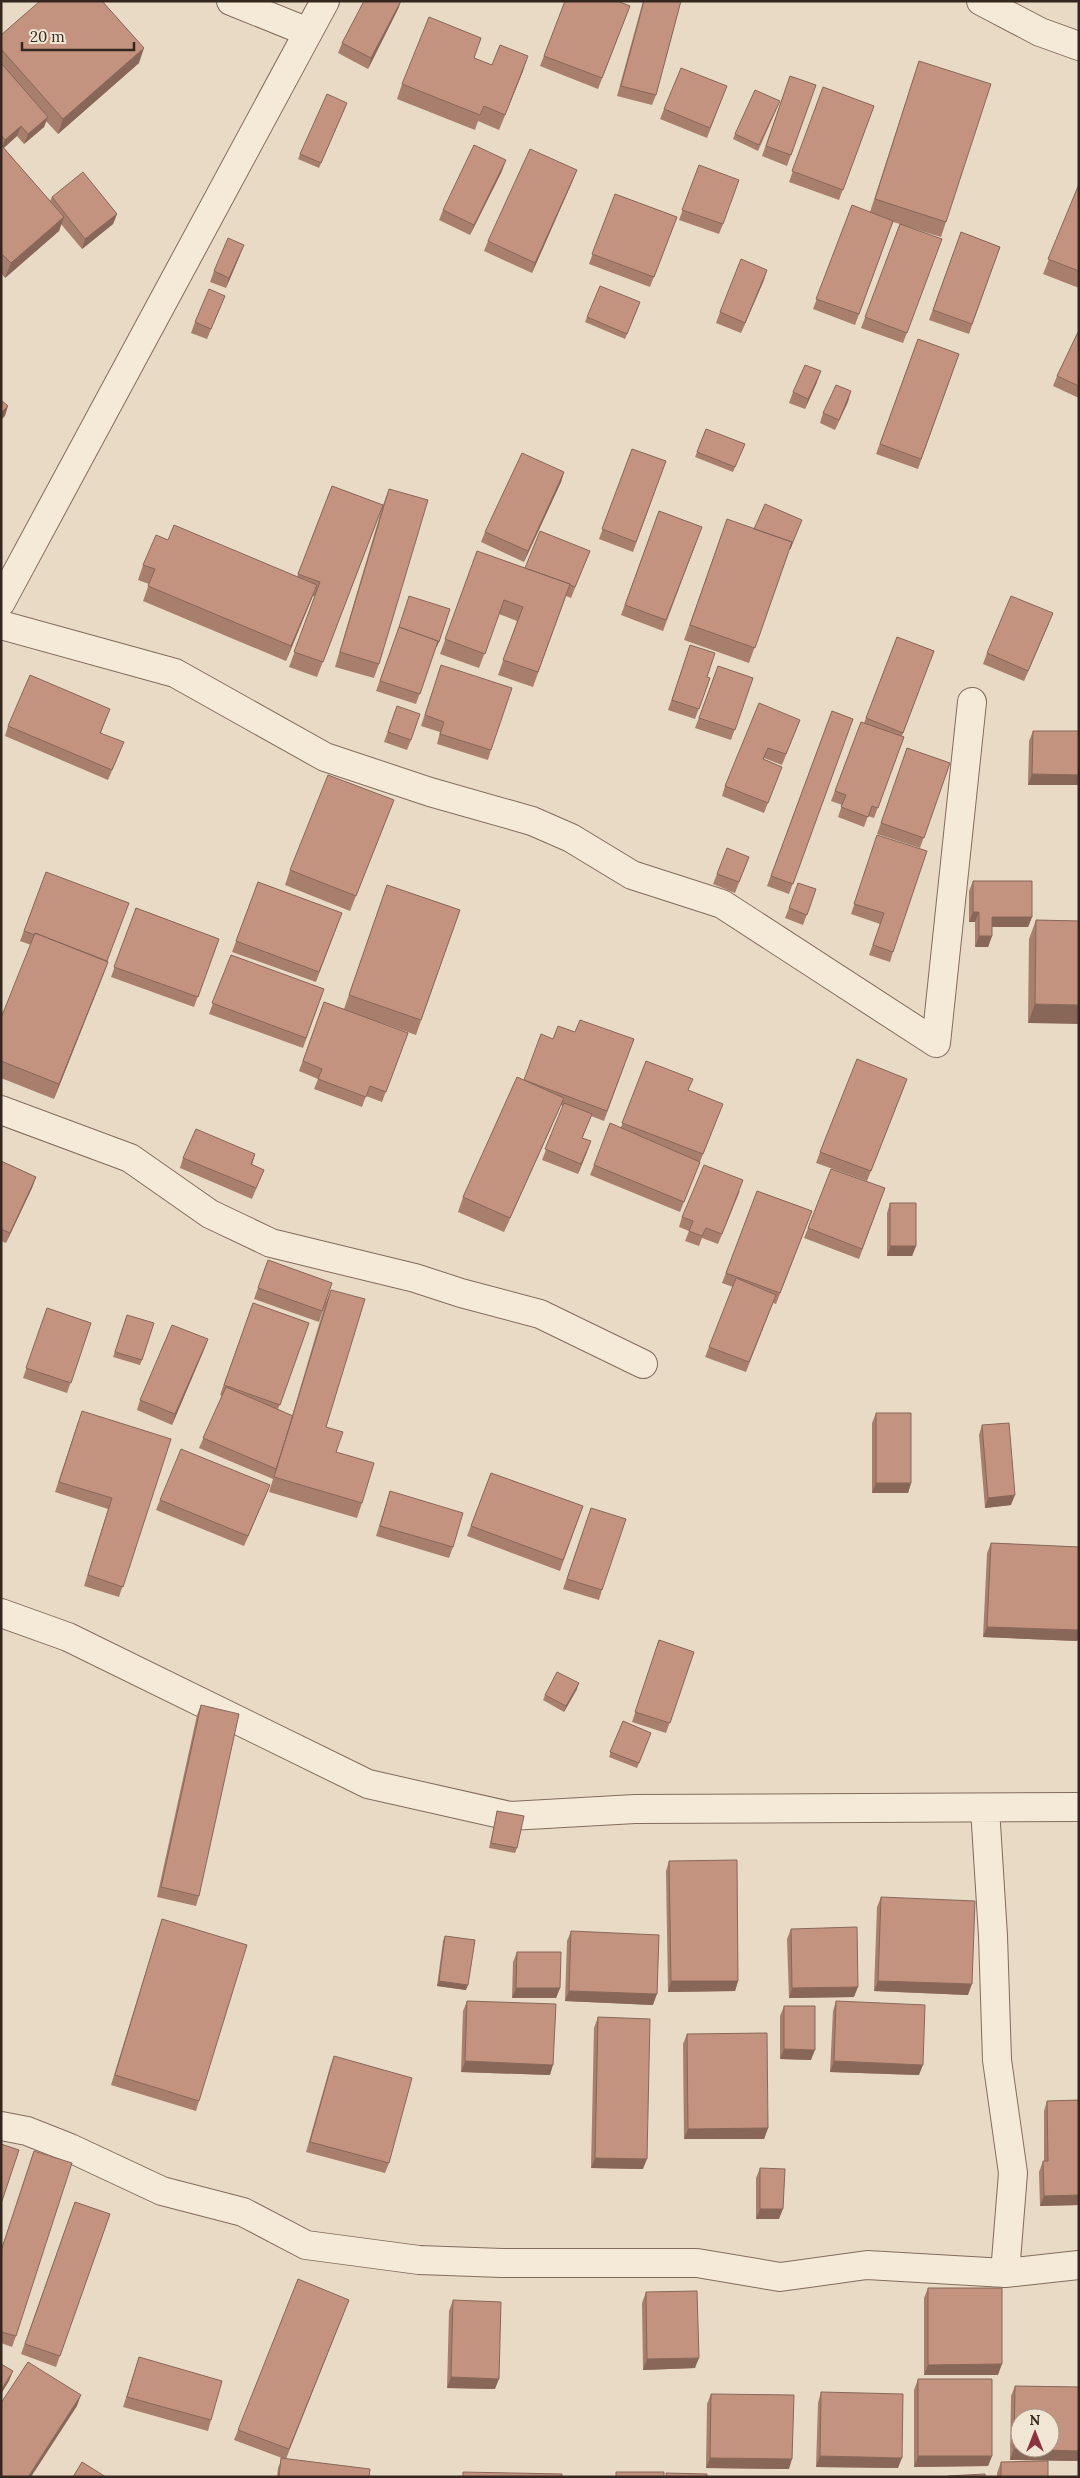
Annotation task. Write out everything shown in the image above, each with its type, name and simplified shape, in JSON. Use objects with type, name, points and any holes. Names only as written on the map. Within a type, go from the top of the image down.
[{"type":"street","points":[[231,1],[308,32]]},
{"type":"street","points":[[1,602],[325,1]]},
{"type":"street","points":[[981,1],[1040,32],[1079,46]]},
{"type":"street","points":[[1,625],[175,673],[325,757],[430,792],[532,821],[571,838],[632,875],[722,904],[936,1043],[972,702]]},
{"type":"street","points":[[1,1110],[130,1158],[210,1214],[271,1243],[415,1278],[461,1293],[540,1314],[643,1364]]},
{"type":"street","points":[[1,1613],[68,1637],[368,1784],[510,1816],[635,1809],[1079,1807]]},
{"type":"street","points":[[985,1808],[997,2060],[1013,2173],[1005,2273]]},
{"type":"street","points":[[1,2126],[27,2131],[70,2148],[162,2192],[243,2212],[306,2246],[419,2260],[502,2263],[697,2263],[780,2276],[867,2265],[1005,2273],[1079,2265]]},
{"type":"building","points":[[40,1],[102,1],[144,48],[63,119],[1,49],[1,35]]},
{"type":"building","points":[[364,1],[401,1],[371,58],[342,43]]},
{"type":"building","points":[[565,1],[617,1],[630,6],[602,78],[544,56]]},
{"type":"building","points":[[644,1],[681,1],[656,95],[621,86]]},
{"type":"building","points":[[429,17],[481,38],[474,58],[492,65],[500,45],[528,56],[505,115],[484,106],[480,115],[402,84]]},
{"type":"building","points":[[919,61],[991,84],[946,222],[875,199]]},
{"type":"building","points":[[1,63],[48,117],[28,134],[21,126],[5,140],[1,135]]},
{"type":"building","points":[[681,68],[727,86],[710,128],[664,109]]},
{"type":"building","points":[[790,76],[816,85],[791,155],[766,146]]},
{"type":"building","points":[[823,87],[874,106],[843,190],[792,171]]},
{"type":"building","points":[[755,90],[780,101],[759,145],[735,134]]},
{"type":"building","points":[[327,94],[347,103],[321,163],[300,154]]},
{"type":"building","points":[[1,145],[64,217],[11,263],[1,253]]},
{"type":"building","points":[[474,145],[506,160],[474,225],[443,210]]},
{"type":"building","points":[[530,149],[577,170],[535,263],[488,241]]},
{"type":"building","points":[[699,165],[739,180],[723,224],[682,210]]},
{"type":"building","points":[[83,172],[117,214],[85,239],[52,197]]},
{"type":"building","points":[[1079,184],[1079,271],[1048,259]]},
{"type":"building","points":[[615,194],[677,217],[654,277],[592,254]]},
{"type":"building","points":[[852,205],[893,221],[859,314],[816,299]]},
{"type":"building","points":[[900,224],[942,239],[907,333],[865,317]]},
{"type":"building","points":[[961,232],[1000,247],[972,324],[933,310]]},
{"type":"building","points":[[228,238],[244,245],[229,278],[214,271]]},
{"type":"building","points":[[741,259],[767,270],[745,323],[720,312]]},
{"type":"building","points":[[600,286],[640,302],[627,334],[587,317]]},
{"type":"building","points":[[209,289],[225,296],[211,329],[195,322]]},
{"type":"building","points":[[1079,330],[1079,386],[1057,376]]},
{"type":"building","points":[[918,339],[959,354],[921,459],[880,444]]},
{"type":"building","points":[[805,365],[821,371],[808,399],[793,392]]},
{"type":"building","points":[[836,385],[851,391],[839,420],[823,413]]},
{"type":"building","points":[[1,400],[8,406],[1,413]]},
{"type":"building","points":[[706,429],[745,444],[735,467],[697,452]]},
{"type":"building","points":[[632,449],[666,461],[636,542],[602,529]]},
{"type":"building","points":[[522,453],[564,472],[528,551],[485,532]]},
{"type":"building","points":[[332,486],[383,505],[323,662],[294,652],[320,582],[298,574]]},
{"type":"building","points":[[389,489],[428,500],[379,664],[340,652]]},
{"type":"building","points":[[765,504],[802,520],[790,549],[792,542],[754,529]]},
{"type":"building","points":[[659,511],[702,527],[666,620],[625,605]]},
{"type":"building","points":[[727,519],[792,542],[755,648],[690,625]]},
{"type":"building","points":[[174,525],[317,585],[291,646],[148,586],[155,569],[143,565],[156,535],[168,540]]},
{"type":"building","points":[[540,531],[590,551],[575,587],[525,568]]},
{"type":"building","points":[[477,551],[570,584],[538,672],[503,660],[523,607],[504,600],[485,654],[445,639]]},
{"type":"building","points":[[409,596],[450,609],[439,642],[399,627]]},
{"type":"building","points":[[1011,596],[1053,613],[1028,671],[987,653]]},
{"type":"building","points":[[399,627],[438,641],[420,694],[380,681]]},
{"type":"building","points":[[897,637],[934,651],[903,733],[866,718]]},
{"type":"building","points":[[690,645],[715,653],[707,677],[710,678],[699,709],[672,700]]},
{"type":"building","points":[[441,665],[512,688],[491,750],[440,734],[444,722],[425,715]]},
{"type":"building","points":[[718,666],[753,678],[735,730],[699,718]]},
{"type":"building","points":[[30,675],[110,709],[100,733],[124,742],[112,770],[8,726]]},
{"type":"building","points":[[759,703],[800,720],[786,754],[768,748],[763,759],[782,767],[768,803],[725,786]]},
{"type":"building","points":[[397,706],[420,714],[411,740],[388,732]]},
{"type":"building","points":[[832,711],[853,719],[793,884],[771,876]]},
{"type":"building","points":[[861,722],[904,737],[878,808],[872,806],[868,817],[841,807],[846,795],[835,791]]},
{"type":"building","points":[[1033,731],[1079,731],[1079,775],[1032,774]]},
{"type":"building","points":[[907,748],[950,763],[924,838],[881,823]]},
{"type":"building","points":[[328,775],[394,800],[356,896],[290,870]]},
{"type":"building","points":[[877,835],[927,851],[893,952],[873,945],[884,913],[854,904]]},
{"type":"building","points":[[727,848],[749,857],[739,882],[717,874]]},
{"type":"building","points":[[46,872],[129,903],[107,961],[35,933],[35,935],[24,931]]},
{"type":"building","points":[[973,881],[1032,881],[1032,917],[992,917],[992,936],[979,936],[979,912],[973,912]]},
{"type":"building","points":[[258,882],[342,913],[319,972],[236,941]]},
{"type":"building","points":[[798,883],[816,889],[807,915],[789,908]]},
{"type":"building","points":[[387,885],[460,910],[421,1020],[349,995]]},
{"type":"building","points":[[136,908],[219,939],[198,997],[114,967]]},
{"type":"building","points":[[1036,920],[1079,921],[1079,1005],[1035,1004]]},
{"type":"building","points":[[35,933],[108,962],[59,1084],[1,1061],[1,1018]]},
{"type":"building","points":[[231,955],[324,989],[306,1038],[212,1003]]},
{"type":"building","points":[[324,1002],[408,1033],[386,1092],[370,1086],[366,1097],[318,1079],[322,1069],[303,1061]]},
{"type":"building","points":[[580,1020],[634,1039],[607,1111],[524,1080],[541,1034],[553,1039],[558,1026],[575,1032]]},
{"type":"building","points":[[857,1059],[907,1079],[871,1171],[820,1152]]},
{"type":"building","points":[[646,1061],[693,1079],[688,1090],[723,1104],[703,1154],[622,1123]]},
{"type":"building","points":[[517,1077],[564,1098],[510,1218],[463,1197]]},
{"type":"building","points":[[564,1103],[592,1114],[582,1138],[591,1141],[581,1164],[545,1149]]},
{"type":"building","points":[[610,1123],[700,1162],[684,1202],[594,1165]]},
{"type":"building","points":[[196,1129],[255,1154],[251,1164],[264,1170],[256,1188],[183,1158]]},
{"type":"building","points":[[1,1161],[36,1177],[10,1233],[1,1229]]},
{"type":"building","points":[[704,1165],[743,1180],[722,1234],[706,1228],[702,1236],[689,1231],[693,1221],[682,1217]]},
{"type":"building","points":[[831,1169],[885,1188],[862,1249],[808,1228]]},
{"type":"building","points":[[757,1191],[812,1211],[780,1293],[726,1273]]},
{"type":"building","points":[[890,1203],[916,1203],[916,1246],[890,1246]]},
{"type":"building","points":[[268,1260],[332,1283],[322,1311],[258,1288]]},
{"type":"building","points":[[736,1278],[776,1295],[749,1362],[709,1347]]},
{"type":"building","points":[[331,1290],[365,1299],[326,1427],[343,1432],[336,1452],[374,1463],[362,1503],[274,1477]]},
{"type":"building","points":[[253,1303],[309,1323],[280,1405],[224,1385]]},
{"type":"building","points":[[47,1308],[91,1323],[71,1383],[26,1368]]},
{"type":"building","points":[[127,1315],[154,1323],[142,1360],[115,1352]]},
{"type":"building","points":[[172,1325],[208,1339],[175,1414],[140,1400]]},
{"type":"building","points":[[226,1387],[293,1416],[276,1469],[203,1438]]},
{"type":"building","points":[[82,1411],[171,1439],[123,1587],[88,1575],[112,1498],[59,1482]]},
{"type":"building","points":[[876,1413],[911,1413],[911,1483],[876,1483]]},
{"type":"building","points":[[1009,1423],[1015,1495],[988,1498],[982,1425]]},
{"type":"building","points":[[181,1449],[270,1485],[248,1536],[160,1500]]},
{"type":"building","points":[[491,1473],[583,1506],[563,1560],[471,1526]]},
{"type":"building","points":[[390,1491],[463,1513],[453,1547],[380,1526]]},
{"type":"building","points":[[591,1508],[626,1519],[602,1590],[567,1579]]},
{"type":"building","points":[[991,1543],[1079,1547],[1079,1630],[987,1627]]},
{"type":"building","points":[[659,1640],[694,1652],[670,1723],[635,1712]]},
{"type":"building","points":[[557,1672],[579,1683],[566,1706],[545,1695]]},
{"type":"building","points":[[201,1705],[239,1714],[199,1896],[161,1887]]},
{"type":"building","points":[[623,1721],[651,1733],[639,1763],[610,1752]]},
{"type":"building","points":[[497,1811],[524,1816],[517,1848],[491,1843]]},
{"type":"building","points":[[737,1860],[738,1981],[671,1981],[669,1861]]},
{"type":"building","points":[[881,1897],[975,1901],[972,1984],[878,1981]]},
{"type":"building","points":[[162,1919],[247,1945],[199,2101],[115,2075]]},
{"type":"building","points":[[857,1927],[858,1987],[792,1988],[791,1929]]},
{"type":"building","points":[[571,1931],[659,1935],[657,1994],[569,1991]]},
{"type":"building","points":[[445,1936],[475,1940],[468,1985],[439,1981]]},
{"type":"building","points":[[517,1952],[561,1952],[560,1988],[516,1988]]},
{"type":"building","points":[[467,2001],[556,2004],[553,2065],[465,2061]]},
{"type":"building","points":[[836,2001],[925,2005],[923,2065],[834,2061]]},
{"type":"building","points":[[784,2006],[815,2006],[815,2050],[784,2049]]},
{"type":"building","points":[[598,2017],[650,2019],[647,2159],[595,2158]]},
{"type":"building","points":[[767,2033],[768,2128],[688,2129],[687,2034]]},
{"type":"building","points":[[334,2056],[412,2078],[389,2163],[310,2142]]},
{"type":"building","points":[[1079,2100],[1079,2195],[1044,2196],[1043,2161],[1048,2161],[1047,2101]]},
{"type":"building","points":[[1,2144],[19,2150],[1,2204]]},
{"type":"building","points":[[34,2151],[72,2163],[16,2336],[1,2332],[1,2251]]},
{"type":"building","points":[[760,2168],[785,2169],[783,2209],[760,2209]]},
{"type":"building","points":[[75,2202],[110,2214],[60,2356],[25,2344]]},
{"type":"building","points":[[298,2279],[349,2300],[289,2449],[238,2430]]},
{"type":"building","points":[[928,2288],[1002,2288],[1002,2364],[928,2365]]},
{"type":"building","points":[[697,2291],[699,2358],[647,2359],[646,2292]]},
{"type":"building","points":[[453,2300],[501,2302],[499,2379],[451,2377]]},
{"type":"building","points":[[139,2357],[222,2381],[211,2420],[127,2397]]},
{"type":"building","points":[[28,2362],[81,2395],[28,2477],[1,2477],[1,2403]]},
{"type":"building","points":[[1,2364],[13,2371],[1,2390]]},
{"type":"building","points":[[918,2379],[992,2379],[992,2456],[918,2456]]},
{"type":"building","points":[[1015,2386],[1079,2387],[1079,2451],[1060,2450],[1060,2408],[1015,2408]]},
{"type":"building","points":[[821,2392],[903,2394],[902,2458],[820,2456]]},
{"type":"building","points":[[711,2394],[794,2395],[792,2459],[710,2458]]},
{"type":"building","points":[[281,2458],[370,2469],[369,2477],[279,2477]]},
{"type":"building","points":[[1048,2461],[1048,2477],[1001,2477],[1001,2462]]},
{"type":"building","points":[[82,2462],[106,2477],[73,2477]]},
{"type":"building","points":[[463,2472],[562,2474],[562,2477],[463,2477]]},
{"type":"building","points":[[616,2472],[664,2472],[664,2477],[616,2477]]},
{"type":"building","points":[[666,2473],[707,2474],[707,2477],[666,2477]]},
{"type":"building","points":[[985,2474],[985,2477],[948,2477],[948,2476]]}]
